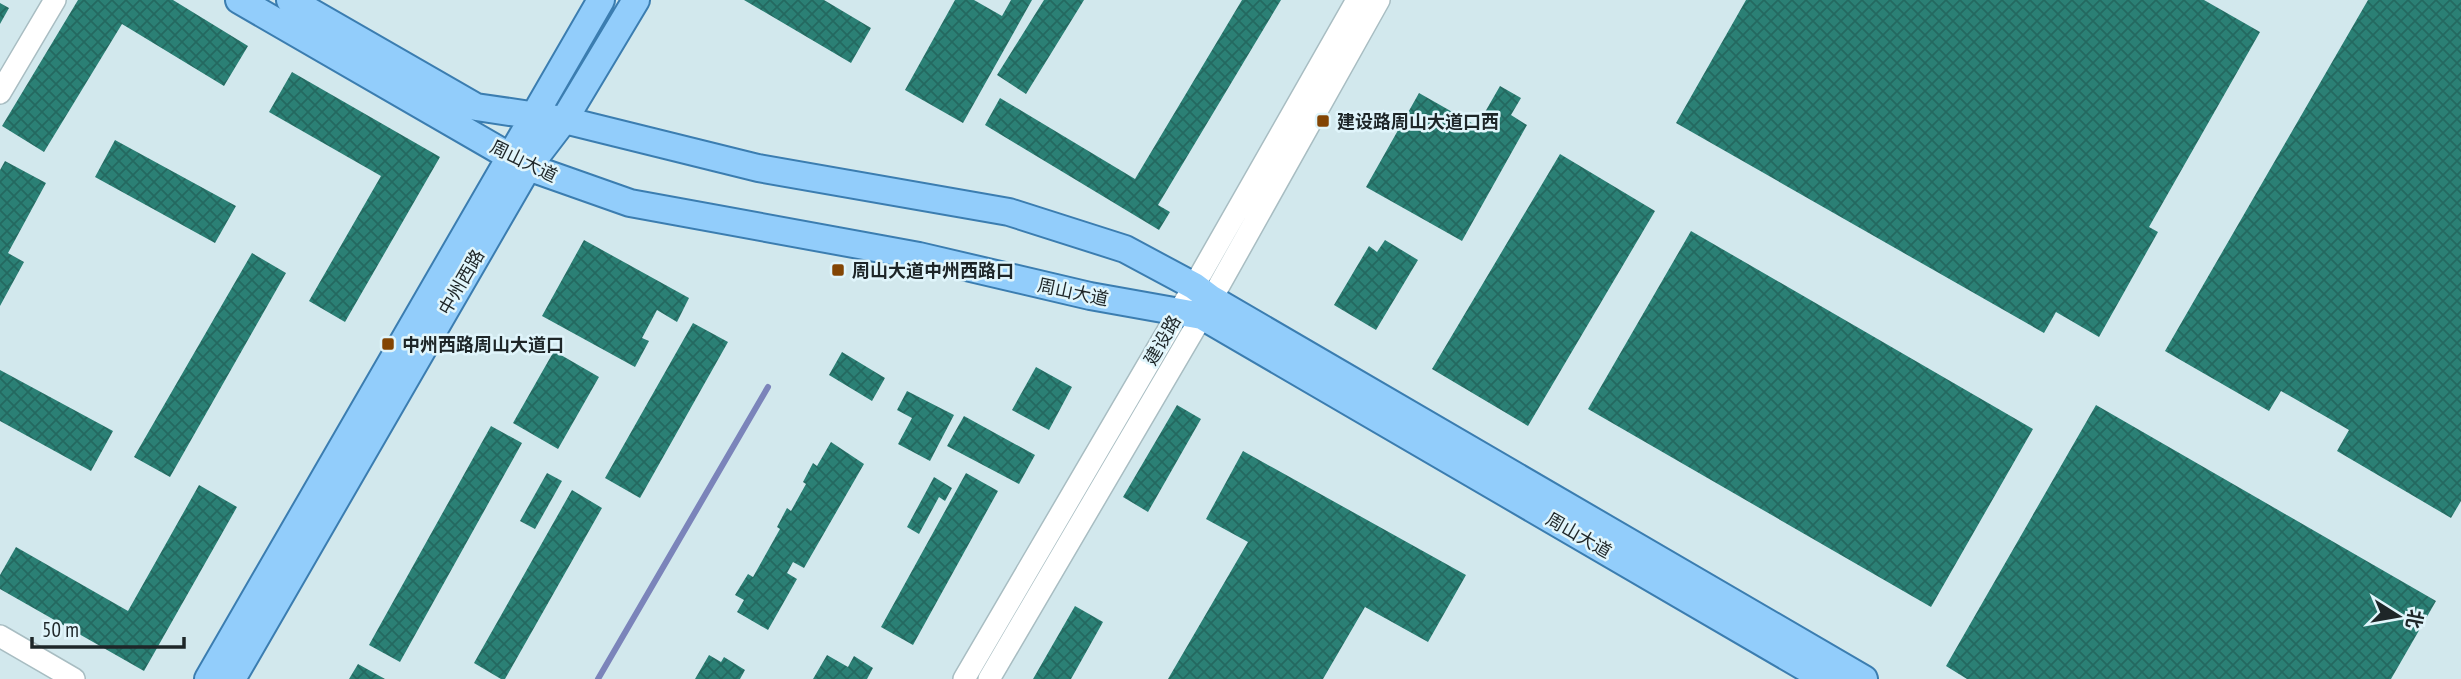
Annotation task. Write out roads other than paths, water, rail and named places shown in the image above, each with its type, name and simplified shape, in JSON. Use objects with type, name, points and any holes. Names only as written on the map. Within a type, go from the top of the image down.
[{"type":"main road","name":"周山大道","points":[[239,0],[519,162],[630,203],[919,256],[1090,296],[1196,303],[1864,679]]},
{"type":"main road","name":"周山大道","points":[[290,0],[476,107],[564,120],[758,168],[1009,212],[1125,249],[1196,303],[1825,679]]},
{"type":"main road","name":"中州西路","points":[[232,679],[519,162],[534,114],[601,0]]},
{"type":"main road","name":"中州西路","points":[[208,679],[519,162],[564,120],[636,0]]},
{"type":"street","points":[[0,93],[55,0]]},
{"type":"street","name":"建设路","points":[[989,679],[1196,303],[1357,0]]},
{"type":"street","name":"建设路","points":[[964,679],[1379,0]]},
{"type":"street","points":[[0,636],[74,679]]},
{"type":"waterway","points":[[598,679],[768,387]]},
{"type":"place","name":"建设路周山大道口西","points":[[1323,121]]},
{"type":"place","name":"周山大道中州西路口","points":[[838,270]]},
{"type":"place","name":"中州西路周山大道口","points":[[388,344]]}]
